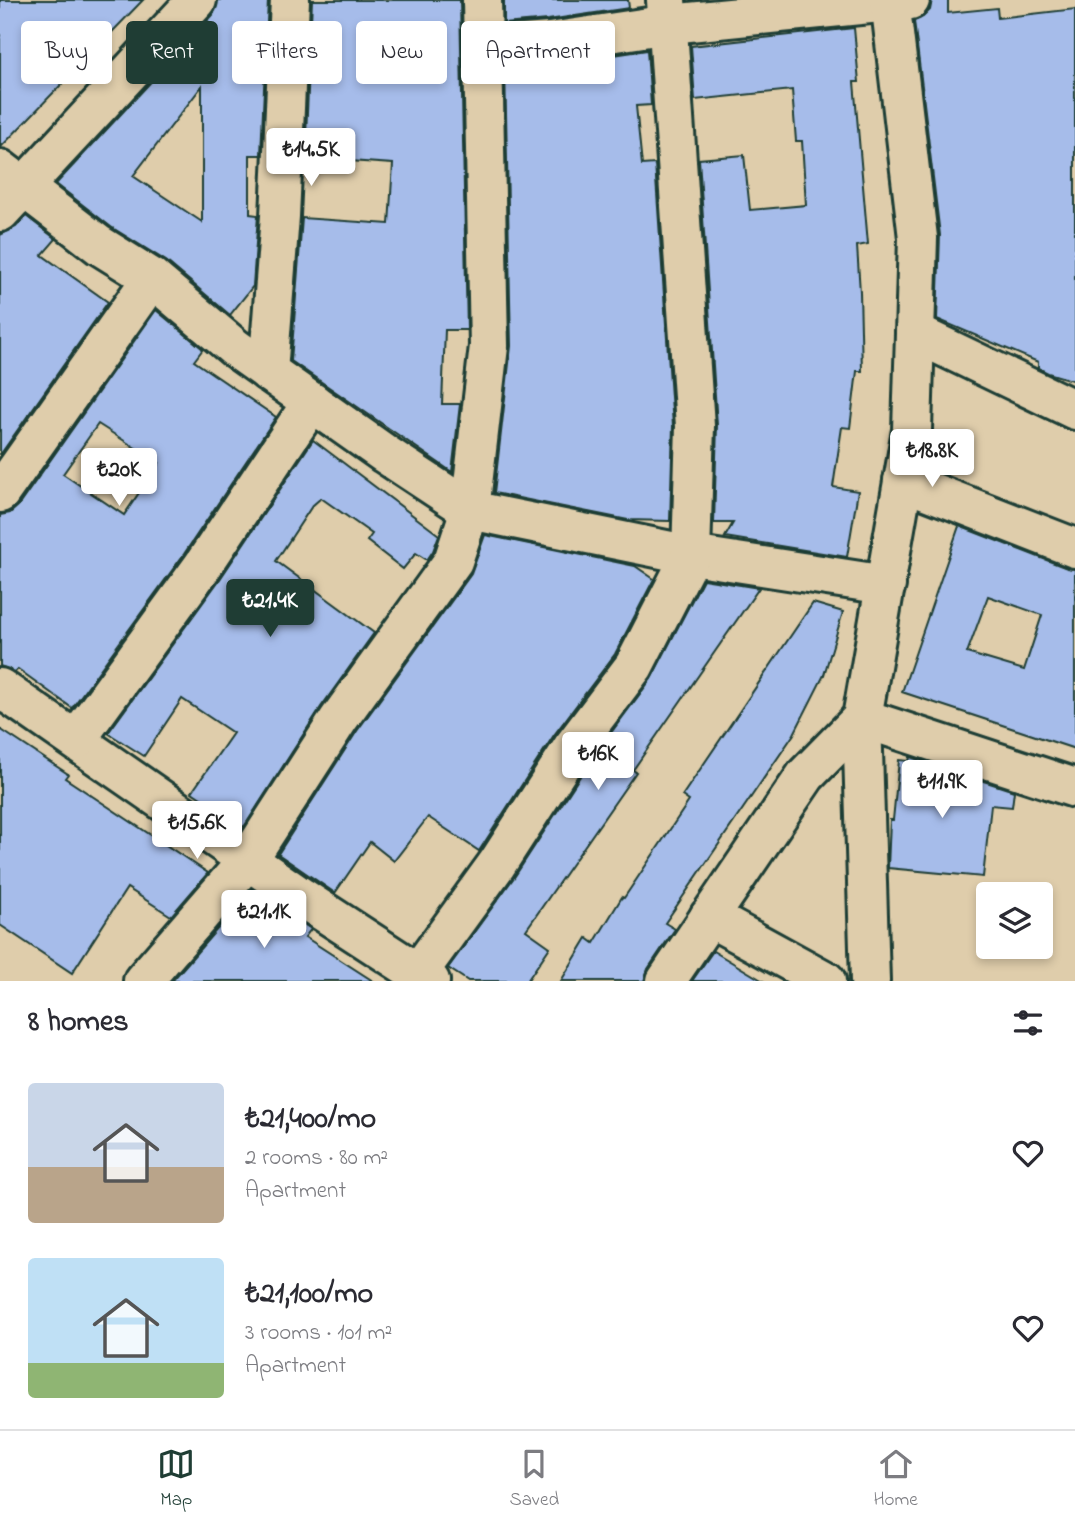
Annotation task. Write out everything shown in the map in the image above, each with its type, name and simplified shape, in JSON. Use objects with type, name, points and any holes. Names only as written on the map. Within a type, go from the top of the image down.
[{"type":"street","points":[[197,0],[8,190],[152,278],[235,348],[470,510],[691,555],[886,585]]},
{"type":"street","points":[[268,372],[281,216],[290,0]]},
{"type":"street","points":[[482,0],[483,21]]},
{"type":"street","points":[[615,26],[668,12],[897,1],[918,238],[912,430],[862,718],[870,981]]},
{"type":"street","points":[[0,688],[248,860],[424,977],[572,748],[634,666],[691,555],[695,426],[668,12]]},
{"type":"street","points":[[143,981],[248,860],[340,719],[453,561],[470,510],[489,346],[485,84]]},
{"type":"street","points":[[0,493],[152,278]]},
{"type":"street","points":[[915,333],[1075,410]]},
{"type":"street","points":[[75,740],[202,567],[312,402]]},
{"type":"street","points":[[903,481],[1075,548]]},
{"type":"street","points":[[862,718],[1075,788]]},
{"type":"street","points":[[666,981],[806,775],[862,718]]},
{"type":"street","points":[[709,917],[826,981]]},
{"type":"building","points":[[0,0],[143,0],[112,32],[112,21],[21,21],[21,84],[62,84],[0,148]]},
{"type":"building","points":[[218,0],[268,0],[267,21],[232,21],[232,84],[264,84],[261,155],[250,155],[250,214],[258,215],[253,286],[230,315],[166,261],[111,227],[56,184],[149,84],[218,84],[218,21],[207,21],[213,15]],"holes":[[[202,86],[202,222],[133,176]]]},
{"type":"building","points":[[312,0],[460,0],[467,330],[445,330],[442,404],[460,404],[452,472],[291,361],[302,218],[389,224],[393,164],[305,158],[308,84],[342,84],[342,21],[311,21]]},
{"type":"building","points":[[504,0],[628,0],[629,8],[548,20],[504,21]]},
{"type":"building","points":[[932,0],[948,0],[948,13],[997,8],[998,18],[1075,9],[1075,381],[1048,373],[1038,368],[1038,362],[937,319],[940,235],[914,21],[930,10]]},
{"type":"building","points":[[854,28],[859,82],[854,82],[868,244],[857,246],[862,371],[857,371],[850,428],[842,427],[833,487],[858,491],[847,557],[725,537],[733,523],[714,523],[717,425],[699,159],[744,155],[750,210],[806,205],[802,141],[796,141],[792,90],[695,100],[691,46]]},
{"type":"building","points":[[647,50],[651,105],[636,106],[642,165],[655,164],[673,426],[670,521],[628,520],[494,493],[511,346],[505,84],[615,84],[615,55]]},
{"type":"building","points":[[26,216],[56,239],[42,255],[108,302],[0,455],[0,235],[16,227]]},
{"type":"building","points":[[156,310],[203,349],[194,361],[276,417],[184,554],[72,708],[18,669],[15,672],[0,666],[0,515],[10,513],[18,506]],"holes":[[[98,424],[159,463],[124,515],[63,474]]]},
{"type":"building","points":[[313,440],[439,535],[427,560],[416,553],[403,569],[367,541],[372,534],[321,498],[312,506],[276,561],[374,633],[321,707],[244,827],[192,792],[233,733],[182,699],[144,756],[108,733],[220,579]]},
{"type":"building","points":[[959,526],[1075,569],[1075,749],[902,692]],"holes":[[[988,596],[1042,615],[1024,670],[967,653]]]},
{"type":"building","points":[[485,535],[635,566],[654,579],[615,654],[554,735],[479,851],[428,817],[394,861],[370,842],[335,893],[278,854],[357,731],[471,574]]},
{"type":"building","points":[[703,579],[759,588],[526,930],[550,947],[527,981],[468,981],[448,968],[515,876],[590,761],[651,679]]},
{"type":"building","points":[[813,603],[843,612],[824,675],[794,734],[665,923],[675,929],[648,969],[644,981],[561,981],[587,938],[594,943],[622,897],[624,898],[689,801],[682,796]]},
{"type":"building","points":[[0,729],[68,774],[65,778],[208,873],[171,916],[127,888],[72,973],[0,925]]},
{"type":"building","points":[[910,757],[1014,791],[1012,807],[991,805],[983,877],[888,868],[890,820],[893,820],[899,760],[909,761]]},
{"type":"building","points":[[252,889],[311,929],[305,937],[373,981],[172,981]]},
{"type":"building","points":[[713,951],[763,981],[692,981]]}]
